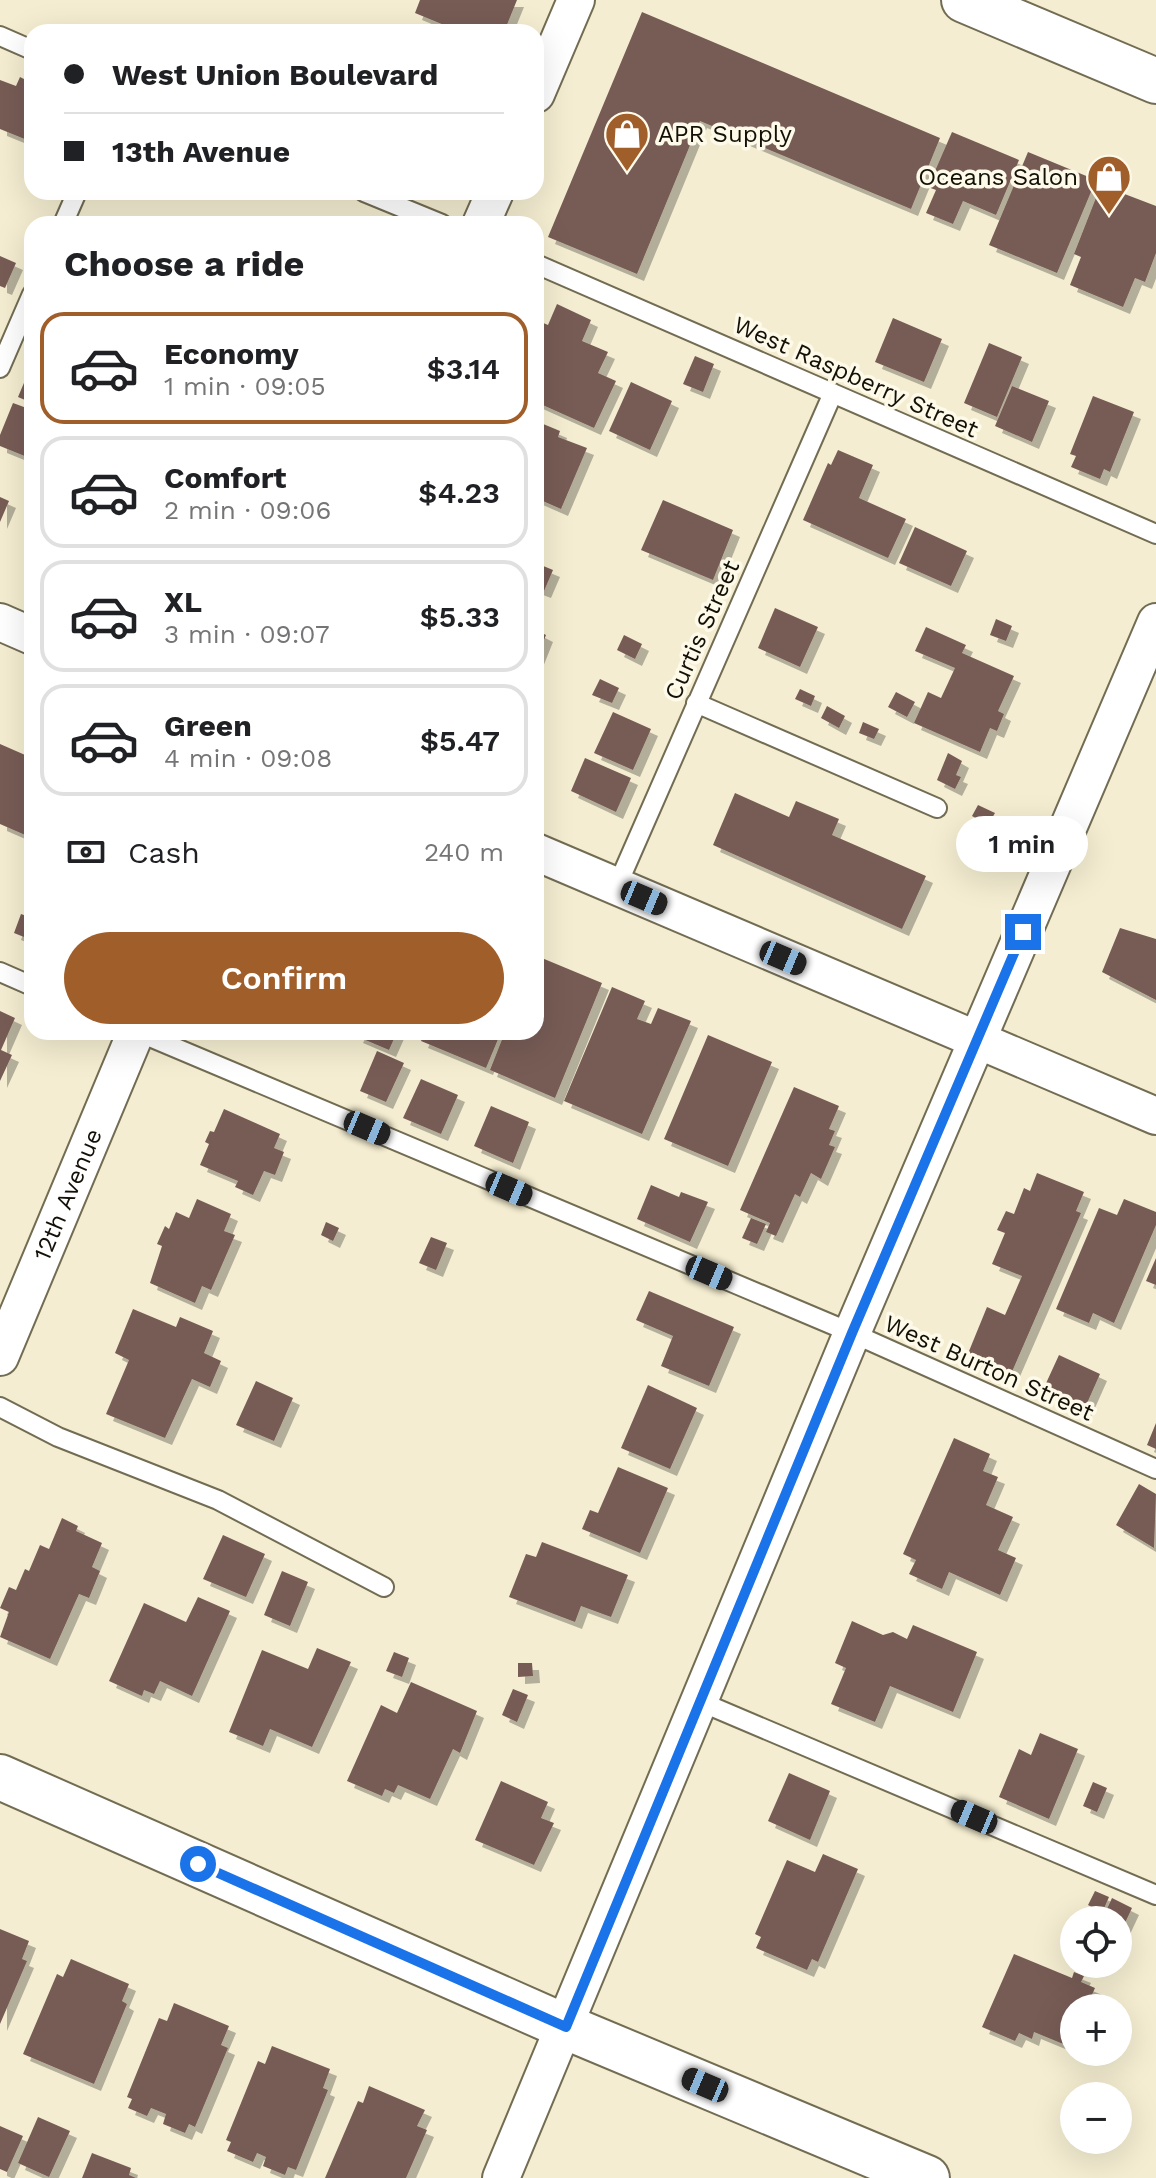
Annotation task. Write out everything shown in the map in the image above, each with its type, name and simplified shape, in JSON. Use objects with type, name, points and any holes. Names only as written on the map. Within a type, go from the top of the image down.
[{"type":"main road","points":[[964,0],[1156,81]]},
{"type":"main road","points":[[0,1777],[566,2027],[927,2178]]},
{"type":"street","points":[[544,75],[576,0]]},
{"type":"street","points":[[0,622],[24,632]]},
{"type":"street","points":[[501,2178],[852,1333],[1156,622]]},
{"type":"street","points":[[544,855],[1156,1116]]},
{"type":"street","name":"12th Avenue","points":[[0,1357],[134,1040]]},
{"type":"lane","points":[[0,36],[24,46]]},
{"type":"lane","points":[[384,200],[422,216]]},
{"type":"lane","name":"West Raspberry Street","points":[[544,267],[1156,534]]},
{"type":"lane","points":[[0,368],[24,312]]},
{"type":"lane","name":"Curtis Street","points":[[617,886],[833,393]]},
{"type":"lane","points":[[696,703],[937,808]]},
{"type":"lane","points":[[0,972],[24,982]]},
{"type":"lane","name":"West Burton Street","points":[[156,1040],[852,1333],[1156,1469]]},
{"type":"lane","points":[[0,1407],[58,1437],[218,1500],[384,1587]]},
{"type":"lane","points":[[701,1702],[1156,1895]]},
{"type":"building","points":[[420,0],[517,0],[507,24],[442,24],[415,13]]},
{"type":"building","points":[[642,12],[940,138],[911,209],[700,121],[637,274],[548,237]]},
{"type":"building","points":[[20,77],[24,79],[24,139],[0,129],[0,80],[16,86]]},
{"type":"building","points":[[952,132],[1019,160],[996,215],[963,201],[953,224],[926,213],[936,190],[928,187]]},
{"type":"building","points":[[1028,152],[1096,180],[1057,273],[989,245]]},
{"type":"building","points":[[1101,185],[1156,206],[1156,253],[1145,282],[1135,278],[1123,307],[1070,285],[1081,257],[1074,254]]},
{"type":"building","points":[[0,256],[16,263],[5,288],[0,286]]},
{"type":"building","points":[[557,304],[591,320],[582,341],[608,352],[598,373],[616,381],[594,428],[544,406],[544,323],[548,325]]},
{"type":"building","points":[[893,318],[942,339],[924,382],[875,362]]},
{"type":"building","points":[[989,343],[1022,357],[997,417],[964,403]]},
{"type":"building","points":[[695,356],[714,364],[703,392],[683,384]]},
{"type":"building","points":[[631,382],[672,401],[650,450],[609,431]]},
{"type":"building","points":[[24,383],[24,400],[18,397]]},
{"type":"building","points":[[1012,386],[1049,401],[1032,442],[995,426]]},
{"type":"building","points":[[1093,396],[1134,412],[1110,472],[1104,469],[1100,479],[1071,467],[1076,456],[1070,454]]},
{"type":"building","points":[[13,403],[24,407],[24,456],[0,446],[0,435]]},
{"type":"building","points":[[544,424],[560,431],[558,437],[587,448],[561,509],[544,502]]},
{"type":"building","points":[[838,450],[873,465],[859,498],[906,519],[888,558],[803,520],[828,463],[831,465]]},
{"type":"building","points":[[0,497],[9,501],[0,522]]},
{"type":"building","points":[[663,500],[733,530],[713,580],[641,550]]},
{"type":"building","points":[[915,527],[967,551],[951,586],[899,563]]},
{"type":"building","points":[[544,566],[553,570],[544,591]]},
{"type":"building","points":[[775,608],[818,627],[800,667],[758,648]]},
{"type":"building","points":[[996,619],[1012,626],[1006,641],[990,635]]},
{"type":"building","points":[[926,627],[966,645],[962,653],[1014,676],[998,711],[1004,714],[997,731],[990,728],[980,752],[914,723],[928,692],[941,698],[955,668],[915,651]]},
{"type":"building","points":[[624,635],[642,644],[635,659],[617,650]]},
{"type":"building","points":[[600,679],[619,688],[612,703],[592,695]]},
{"type":"building","points":[[800,689],[815,696],[811,706],[795,699]]},
{"type":"building","points":[[896,692],[915,702],[907,717],[888,707]]},
{"type":"building","points":[[827,706],[845,716],[839,728],[821,718]]},
{"type":"building","points":[[613,712],[651,729],[633,770],[594,753]]},
{"type":"building","points":[[863,722],[879,729],[874,739],[859,733]]},
{"type":"building","points":[[0,744],[24,754],[24,834],[0,824]]},
{"type":"building","points":[[948,753],[962,761],[956,775],[961,777],[955,789],[937,780]]},
{"type":"building","points":[[585,758],[631,778],[616,812],[571,791]]},
{"type":"building","points":[[735,793],[789,817],[796,801],[839,819],[832,835],[926,876],[902,929],[713,845]]},
{"type":"building","points":[[978,805],[995,813],[988,825],[972,816]]},
{"type":"building","points":[[21,914],[24,915],[24,937],[14,933]]},
{"type":"building","points":[[1120,928],[1156,939],[1156,1000],[1102,972]]},
{"type":"building","points":[[544,959],[602,983],[555,1098],[490,1070],[502,1040],[544,1040]]},
{"type":"building","points":[[612,987],[645,1001],[637,1019],[651,1024],[658,1008],[691,1021],[642,1134],[564,1101]]},
{"type":"building","points":[[0,1011],[15,1018],[1,1050],[12,1055],[0,1081]]},
{"type":"building","points":[[708,1035],[772,1062],[728,1166],[664,1139]]},
{"type":"building","points":[[365,1040],[393,1040],[389,1050]]},
{"type":"building","points":[[421,1040],[498,1040],[486,1068]]},
{"type":"building","points":[[377,1051],[404,1063],[386,1102],[360,1091]]},
{"type":"building","points":[[421,1079],[458,1095],[441,1134],[403,1118]]},
{"type":"building","points":[[794,1087],[839,1106],[829,1129],[835,1131],[829,1145],[835,1147],[821,1179],[811,1173],[800,1197],[795,1194],[776,1236],[766,1232],[770,1223],[740,1210]]},
{"type":"building","points":[[491,1106],[529,1122],[513,1163],[474,1146]]},
{"type":"building","points":[[224,1109],[280,1134],[274,1148],[284,1152],[275,1175],[264,1171],[253,1195],[235,1187],[238,1181],[200,1165],[209,1144],[205,1142],[210,1131],[214,1132]]},
{"type":"building","points":[[1037,1173],[1084,1192],[1076,1211],[1081,1213],[1011,1374],[967,1356],[987,1307],[1005,1315],[1022,1276],[992,1264],[1005,1233],[997,1230],[1006,1211],[1014,1214],[1024,1188],[1030,1191]]},
{"type":"building","points":[[651,1185],[679,1197],[681,1192],[708,1202],[690,1242],[637,1219]]},
{"type":"building","points":[[197,1199],[231,1214],[224,1231],[235,1235],[211,1290],[202,1286],[195,1303],[150,1283],[162,1246],[157,1244],[165,1226],[169,1229],[176,1212],[189,1218]]},
{"type":"building","points":[[1124,1199],[1156,1212],[1156,1225],[1114,1323],[1093,1313],[1089,1323],[1056,1309],[1099,1208],[1117,1215]]},
{"type":"building","points":[[751,1218],[766,1224],[757,1244],[742,1238]]},
{"type":"building","points":[[326,1222],[339,1228],[333,1241],[321,1235]]},
{"type":"building","points":[[431,1237],[447,1243],[436,1270],[419,1263]]},
{"type":"building","points":[[1156,1258],[1156,1285],[1146,1281]]},
{"type":"building","points":[[649,1291],[734,1327],[709,1386],[661,1366],[673,1336],[636,1320]]},
{"type":"building","points":[[133,1309],[176,1327],[180,1317],[213,1331],[204,1353],[221,1361],[210,1387],[192,1379],[165,1438],[106,1414],[129,1360],[115,1353]]},
{"type":"building","points":[[1059,1355],[1100,1374],[1084,1410],[1042,1392]]},
{"type":"building","points":[[256,1381],[293,1398],[274,1441],[236,1425]]},
{"type":"building","points":[[648,1385],[697,1408],[670,1469],[621,1448]]},
{"type":"building","points":[[1156,1423],[1156,1449],[1147,1445]]},
{"type":"building","points":[[954,1438],[990,1454],[983,1471],[998,1477],[986,1505],[1013,1517],[998,1550],[1016,1558],[1000,1595],[949,1572],[942,1589],[909,1574],[916,1560],[903,1554]]},
{"type":"building","points":[[618,1467],[668,1488],[640,1553],[582,1529],[590,1510],[598,1513]]},
{"type":"building","points":[[1139,1484],[1156,1494],[1154,1548],[1116,1525]]},
{"type":"building","points":[[62,1518],[78,1526],[76,1531],[102,1543],[92,1567],[100,1571],[89,1598],[79,1594],[50,1659],[0,1637],[9,1612],[0,1608],[9,1587],[16,1590],[25,1569],[29,1571],[40,1545],[49,1549]]},
{"type":"building","points":[[223,1535],[265,1554],[246,1597],[203,1579]]},
{"type":"building","points":[[542,1542],[628,1575],[611,1617],[581,1606],[575,1622],[509,1597],[526,1554],[536,1557]]},
{"type":"building","points":[[282,1571],[308,1582],[290,1626],[264,1615]]},
{"type":"building","points":[[198,1597],[230,1611],[192,1696],[160,1681],[154,1694],[144,1690],[142,1696],[109,1681],[144,1603],[186,1622]]},
{"type":"building","points":[[852,1621],[883,1635],[893,1632],[907,1639],[913,1625],[977,1652],[953,1712],[890,1686],[875,1722],[831,1704],[846,1668],[835,1663]]},
{"type":"building","points":[[317,1648],[351,1662],[312,1747],[270,1729],[263,1746],[229,1732],[262,1650],[308,1669]]},
{"type":"building","points":[[394,1652],[409,1658],[402,1677],[386,1671]]},
{"type":"building","points":[[518,1663],[532,1663],[533,1676],[518,1677]]},
{"type":"building","points":[[411,1682],[477,1711],[460,1753],[453,1749],[430,1799],[398,1785],[394,1793],[385,1789],[382,1796],[347,1781],[381,1705],[397,1713]]},
{"type":"building","points":[[513,1689],[528,1695],[517,1722],[502,1715]]},
{"type":"building","points":[[1040,1733],[1078,1749],[1049,1819],[999,1797],[1019,1749],[1031,1755]]},
{"type":"building","points":[[789,1773],[830,1791],[810,1840],[768,1821]]},
{"type":"building","points":[[501,1781],[548,1802],[541,1818],[554,1823],[534,1865],[475,1840]]},
{"type":"building","points":[[1093,1782],[1107,1788],[1097,1812],[1083,1806]]},
{"type":"building","points":[[823,1854],[858,1869],[818,1962],[812,1959],[807,1970],[756,1948],[761,1937],[755,1934],[787,1860],[815,1872]]},
{"type":"building","points":[[1095,1891],[1109,1897],[1105,1906],[1088,1905]]},
{"type":"building","points":[[1112,1898],[1128,1906],[1108,1906]]},
{"type":"building","points":[[0,1929],[29,1941],[22,1959],[27,1961],[0,2024]]},
{"type":"building","points":[[1014,1954],[1060,1973],[1060,1978],[1083,1978],[1081,1982],[1095,1988],[1092,1994],[1060,1994],[1060,2043],[1034,2032],[1032,2039],[1019,2033],[1015,2041],[982,2027]]},
{"type":"building","points":[[71,1959],[129,1984],[122,2001],[127,2004],[94,2084],[23,2054],[57,1974],[63,1977]]},
{"type":"building","points":[[174,2003],[229,2026],[221,2045],[228,2048],[195,2127],[189,2124],[185,2133],[163,2124],[166,2114],[151,2108],[147,2116],[128,2108],[132,2099],[127,2097],[159,2018],[167,2021]]},
{"type":"building","points":[[272,2046],[330,2069],[323,2088],[328,2090],[296,2170],[288,2167],[285,2175],[263,2166],[266,2157],[257,2153],[253,2162],[227,2151],[231,2142],[226,2140],[258,2061],[265,2064]]},
{"type":"building","points":[[369,2086],[425,2110],[417,2126],[427,2130],[406,2178],[325,2178],[358,2101],[363,2103]]},
{"type":"building","points":[[38,2117],[70,2131],[49,2177],[18,2163]]},
{"type":"building","points":[[0,2126],[23,2136],[7,2172],[0,2169]]},
{"type":"building","points":[[92,2153],[131,2168],[129,2175],[136,2178],[82,2178]]},
{"type":"place","name":"APR Supply","points":[[627,173]]},
{"type":"place","name":"Oceans Salon","points":[[1109,216]]},
{"type":"route","points":[[198,1864],[566,2027],[852,1333],[1023,932]]}]
